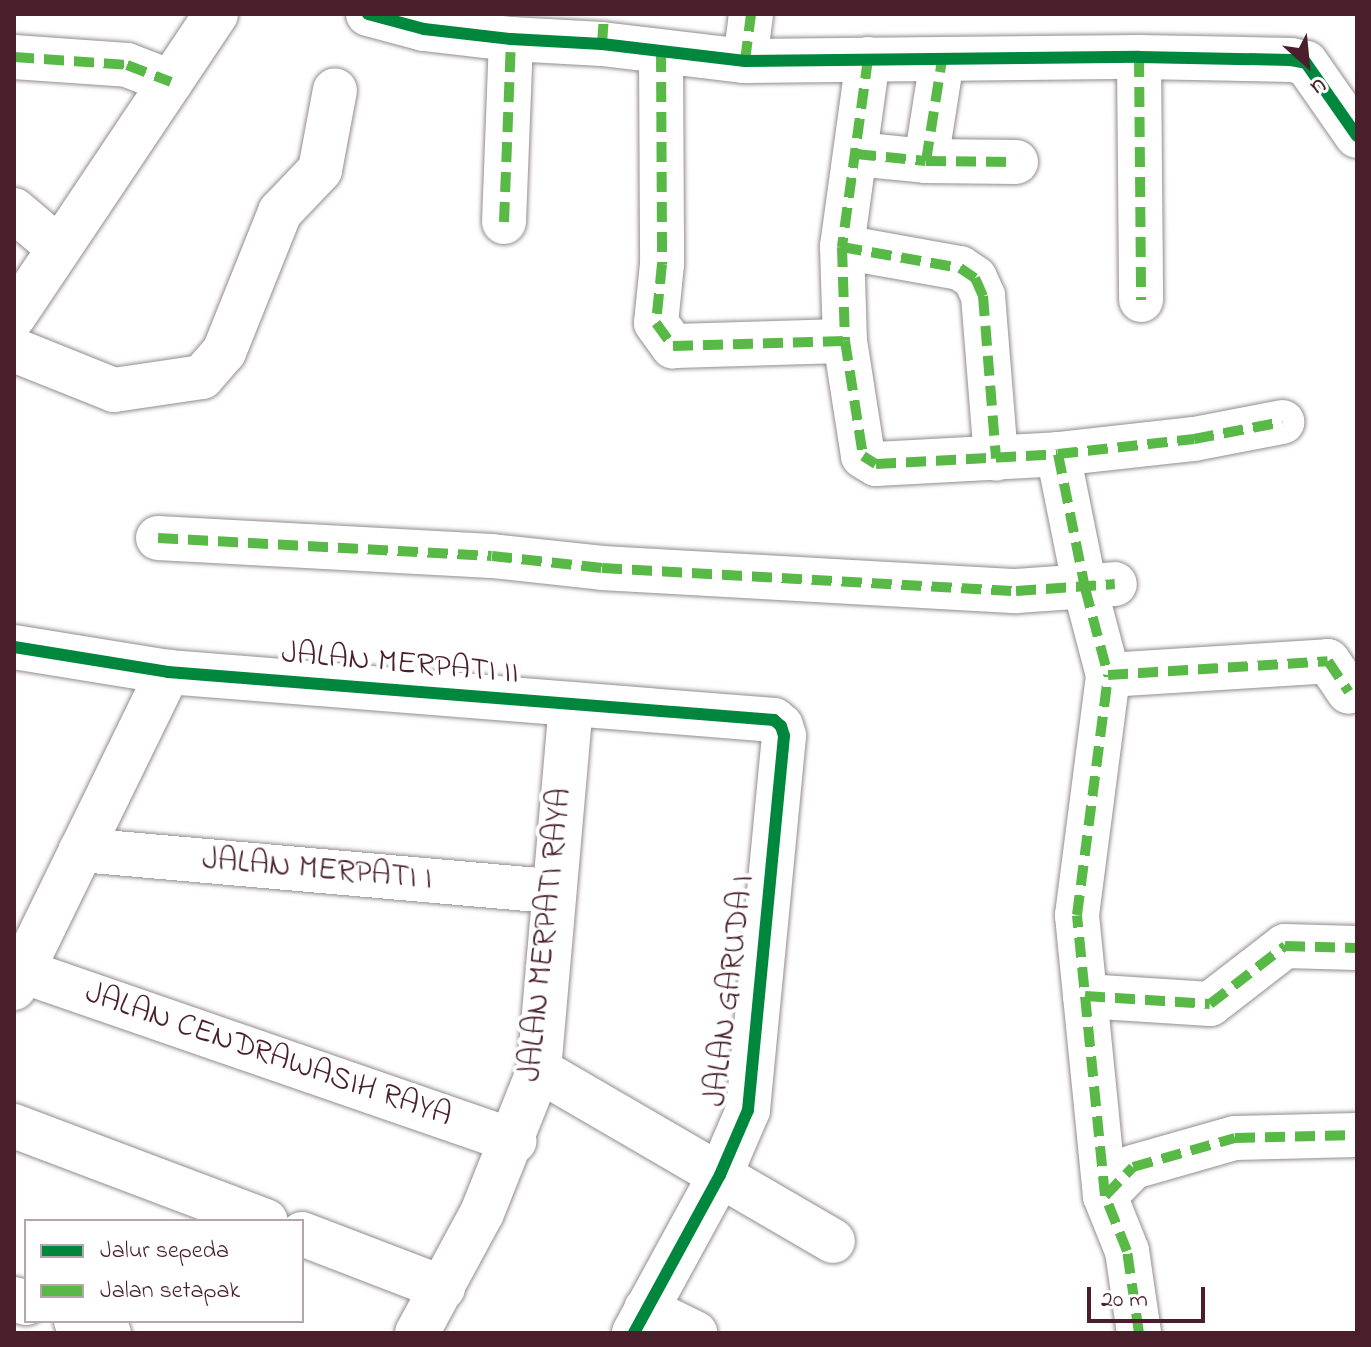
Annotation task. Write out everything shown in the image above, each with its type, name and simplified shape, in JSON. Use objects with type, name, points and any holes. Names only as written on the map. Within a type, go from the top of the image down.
[{"type":"street","points":[[14,316],[216,14]]},
{"type":"street","points":[[368,14],[424,29],[511,39],[603,29],[661,52],[745,61],[1139,57],[1291,60],[1306,63],[1357,136]]},
{"type":"street","points":[[745,61],[751,14]]},
{"type":"street","points":[[504,222],[511,39]]},
{"type":"street","points":[[661,52],[662,264],[656,323],[673,346],[845,341]]},
{"type":"street","points":[[14,57],[127,65],[171,82]]},
{"type":"street","points":[[1139,57],[1141,300]]},
{"type":"street","points":[[868,59],[842,247],[845,341],[863,456],[876,464],[1058,454],[1194,439],[1282,422]]},
{"type":"street","points":[[926,161],[942,60]]},
{"type":"street","points":[[14,350],[114,390],[202,377],[224,352],[280,212],[320,170],[335,90]]},
{"type":"street","points":[[856,154],[926,161],[1016,162]]},
{"type":"street","points":[[14,210],[59,248]]},
{"type":"street","points":[[842,247],[960,268],[975,278],[983,296],[996,458]]},
{"type":"street","points":[[1058,454],[1100,586],[1108,675],[1077,915],[1105,1196],[1127,1251],[1139,1333]]},
{"type":"street","points":[[158,538],[1016,591],[1100,586]]},
{"type":"street","name":"JALAN MERPATI II","points":[[14,647],[168,672],[774,720],[781,726]]},
{"type":"street","points":[[1108,675],[1328,661],[1349,692]]},
{"type":"street","points":[[18,980],[168,672]]},
{"type":"street","name":"JALAN MERPATI RAYA","points":[[417,1333],[482,1213],[514,1141],[539,1070],[571,704]]},
{"type":"street","name":"JALAN GARUDA I","points":[[640,1321],[720,1175],[748,1110],[784,736],[781,726]]},
{"type":"street","name":"JALAN MERPATI I","points":[[81,850],[553,891]]},
{"type":"street","points":[[1085,996],[1210,1004],[1285,946],[1357,948]]},
{"type":"street","name":"JALAN CENDRAWASIH RAYA","points":[[18,980],[514,1141]]},
{"type":"street","points":[[539,1070],[833,1241]]},
{"type":"street","points":[[14,1126],[261,1219]]},
{"type":"street","points":[[1105,1196],[1133,1167],[1235,1138],[1357,1135]]},
{"type":"street","points":[[304,1235],[443,1288]]},
{"type":"street","points":[[640,1321],[695,1333]]},
{"type":"street","points":[[82,1323],[109,1333]]},
{"type":"marked path","points":[[602,44],[604,14]]},
{"type":"marked path","points":[[745,61],[751,14]]},
{"type":"marked path","points":[[504,222],[511,39]]},
{"type":"marked path","points":[[661,52],[662,264],[656,323],[673,346],[845,341]]},
{"type":"marked path","points":[[14,57],[127,65],[171,82]]},
{"type":"marked path","points":[[1139,57],[1141,300]]},
{"type":"marked path","points":[[868,59],[842,247],[845,341],[863,456],[876,464],[1058,454],[1194,439],[1282,422]]},
{"type":"marked path","points":[[926,161],[942,60]]},
{"type":"marked path","points":[[856,154],[926,161],[1016,162]]},
{"type":"marked path","points":[[842,247],[960,268],[975,278],[983,296],[996,458]]},
{"type":"marked path","points":[[1058,454],[1085,588],[1108,675]]},
{"type":"marked path","points":[[158,538],[492,556],[602,568],[1016,591],[1115,584]]},
{"type":"marked path","points":[[1139,1333],[1127,1251],[1105,1196],[1077,915],[1108,675],[1328,661],[1349,692]]},
{"type":"marked path","points":[[1085,996],[1210,1004],[1285,946],[1357,948]]},
{"type":"marked path","points":[[1105,1196],[1133,1167],[1235,1138],[1357,1135]]},
{"type":"cycle path","points":[[368,14],[424,29],[511,39],[602,44],[745,61],[1139,57],[1291,60],[1306,63],[1357,136]]},
{"type":"cycle path","points":[[14,647],[168,672],[774,720],[781,726],[784,736],[748,1110],[720,1175],[634,1333]]}]
